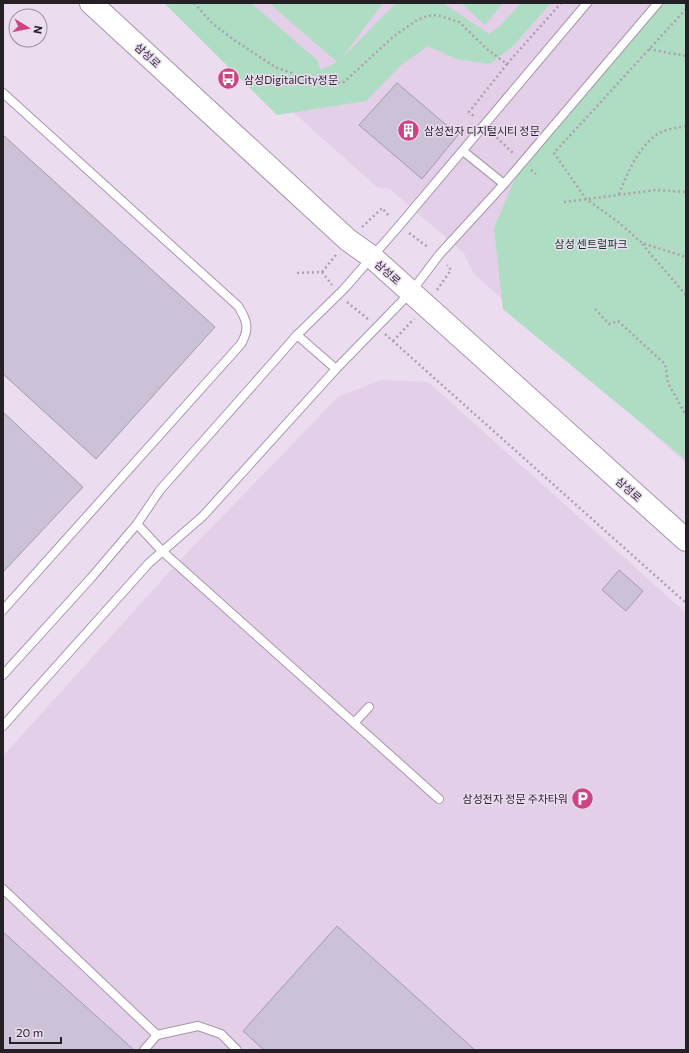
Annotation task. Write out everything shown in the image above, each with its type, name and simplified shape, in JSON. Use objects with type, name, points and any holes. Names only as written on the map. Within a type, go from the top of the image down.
[{"type":"street","name":"삼성로","points":[[91,3],[348,240],[372,257],[686,540]]},
{"type":"lane","points":[[3,675],[137,524],[160,490],[297,334],[338,294],[372,257],[587,3]]},
{"type":"lane","points":[[3,726],[60,661],[162,551],[202,516],[336,369],[411,292],[439,255],[504,184],[658,3]]},
{"type":"lane","points":[[3,93],[238,306],[247,322],[247,329],[241,344],[3,610]]},
{"type":"lane","points":[[463,151],[504,184]]},
{"type":"lane","points":[[297,334],[336,369]]},
{"type":"lane","points":[[137,524],[162,551],[439,799]]},
{"type":"lane","points":[[354,723],[369,707]]},
{"type":"lane","points":[[3,888],[157,1035]]},
{"type":"lane","points":[[144,1050],[157,1035],[198,1026],[221,1034],[237,1050]]},
{"type":"path","points":[[194,3],[212,22],[234,40],[275,67],[292,73],[301,79],[314,83],[344,82],[394,36],[417,20],[427,16],[437,15],[460,22],[488,50],[507,64]]},
{"type":"path","points":[[536,174],[469,112],[507,64],[561,3]]},
{"type":"path","points":[[686,9],[554,153],[586,199],[617,221],[642,243],[686,295]]},
{"type":"path","points":[[650,49],[686,56]]},
{"type":"path","points":[[620,194],[626,177],[637,157],[656,135],[666,130],[686,126]]},
{"type":"path","points":[[564,202],[656,190],[686,192]]},
{"type":"path","points":[[642,243],[686,257]]},
{"type":"path","points":[[297,273],[322,272],[338,294],[377,327],[686,603]]},
{"type":"path","points":[[595,309],[609,324],[618,321],[665,364],[668,383],[686,415]]},
{"type":"shaded area","points":[[171,3],[686,3],[686,463],[474,274],[464,253],[390,189],[377,187]]},
{"type":"shaded area","points":[[381,380],[428,382],[686,613],[686,1050],[3,1050],[3,756],[182,558],[338,397]]},
{"type":"green space","points":[[164,3],[251,3],[317,60],[321,70],[337,62],[269,3],[383,3],[341,59],[396,3],[443,3],[489,34],[501,25],[521,3],[551,3],[513,46],[490,64],[456,59],[428,46],[401,65],[366,101],[277,115]]},
{"type":"green space","points":[[461,3],[503,3],[485,25]]},
{"type":"green space","name":"삼성 센트럴파크","points":[[658,3],[686,3],[686,460],[503,309],[494,228],[522,162]]},
{"type":"building","name":"삼성전자 디지털시티 정문","points":[[397,83],[458,135],[422,179],[359,125]]},
{"type":"building","points":[[3,135],[215,327],[96,459],[3,374]]},
{"type":"building","points":[[3,412],[83,487],[3,572]]},
{"type":"building","points":[[619,570],[643,591],[626,611],[602,590]]},
{"type":"building","points":[[337,926],[475,1050],[264,1050],[243,1031]]},
{"type":"building","points":[[3,932],[134,1050],[3,1050]]},
{"type":"place","name":"삼성DigitalCity정문","points":[[229,79]]},
{"type":"place","name":"삼성전자 디지털시티 정문","points":[[409,130]]},
{"type":"place","name":"삼성전자 정문 주차타워","points":[[583,798]]}]
